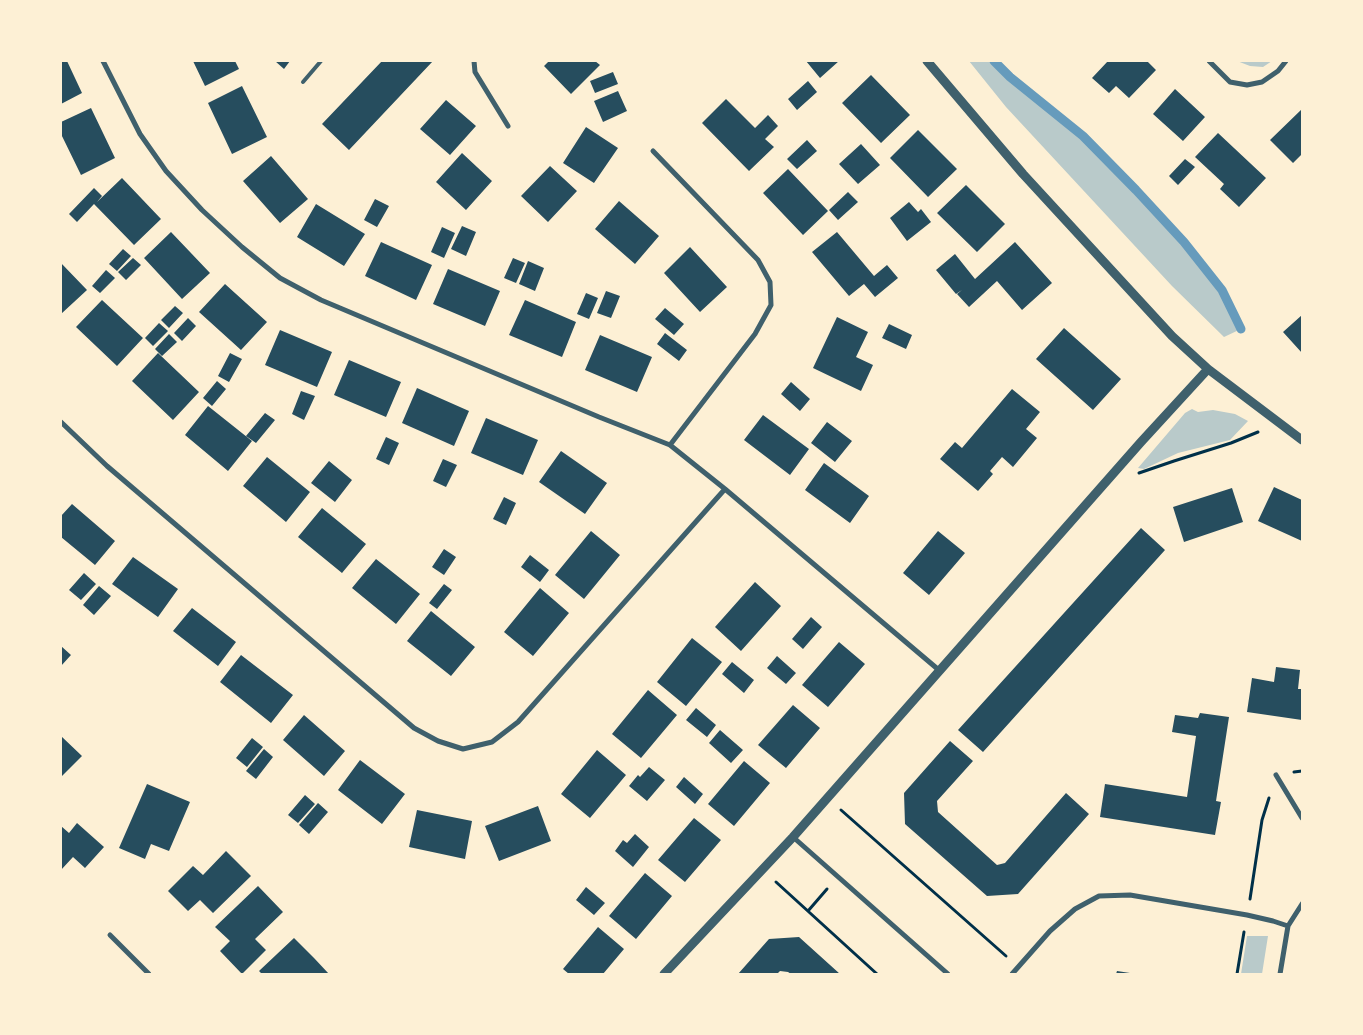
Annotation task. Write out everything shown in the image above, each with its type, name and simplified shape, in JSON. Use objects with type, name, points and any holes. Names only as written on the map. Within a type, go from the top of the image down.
[{"type":"street","points":[[102,61],[140,134],[166,171],[202,210],[242,247],[280,278],[321,300],[670,445],[725,489],[940,671]]},
{"type":"street","points":[[474,61],[475,72],[508,126]]},
{"type":"street","points":[[927,61],[1023,174],[1172,336],[1208,368],[1302,440]]},
{"type":"street","points":[[1209,61],[1230,82],[1247,85],[1262,82],[1278,71],[1286,61]]},
{"type":"street","points":[[653,151],[758,260],[770,282],[771,305],[754,334],[670,445]]},
{"type":"street","points":[[664,974],[763,871],[1208,368]]},
{"type":"street","points":[[61,422],[107,466],[414,728],[438,741],[463,749],[492,742],[518,722],[725,489]]},
{"type":"street","points":[[1276,775],[1302,818]]},
{"type":"street","points":[[793,837],[948,974]]},
{"type":"street","points":[[1012,974],[1050,931],[1075,909],[1099,896],[1130,895],[1247,915],[1288,926]]},
{"type":"street","points":[[1280,974],[1288,926],[1302,904]]},
{"type":"street","points":[[110,935],[149,974]]},
{"type":"lane","points":[[303,82],[320,61]]},
{"type":"path","points":[[1117,469],[1142,474],[1258,432]]},
{"type":"path","points":[[1237,974],[1262,820],[1276,775]]},
{"type":"path","points":[[827,798],[1018,967]]},
{"type":"path","points":[[763,871],[877,974]]},
{"type":"path","points":[[808,911],[838,876]]},
{"type":"shaded area","points":[[969,61],[994,61],[1010,77],[1079,133],[1136,190],[1218,286],[1241,329],[1224,337],[1172,286],[1006,107]]},
{"type":"shaded area","points":[[1237,61],[1272,61],[1263,67],[1250,66]]},
{"type":"shaded area","points":[[1192,409],[1198,412],[1213,410],[1235,414],[1248,421],[1230,440],[1178,453],[1144,469],[1138,468],[1185,413]]},
{"type":"shaded area","points":[[1247,936],[1268,936],[1262,974],[1241,974]]},
{"type":"building","points":[[61,61],[67,61],[82,93],[61,104]]},
{"type":"building","points":[[193,61],[235,61],[239,69],[205,86]]},
{"type":"building","points":[[275,61],[290,61],[284,69]]},
{"type":"building","points":[[382,61],[433,61],[349,150],[322,124]]},
{"type":"building","points":[[549,61],[595,61],[600,65],[571,94],[544,66]]},
{"type":"building","points":[[806,61],[839,61],[820,78]]},
{"type":"building","points":[[1108,61],[1147,61],[1156,70],[1129,98],[1116,86],[1109,93],[1092,78]]},
{"type":"building","points":[[613,72],[618,84],[595,93],[590,81]]},
{"type":"building","points":[[871,75],[910,115],[881,143],[842,103]]},
{"type":"building","points":[[808,81],[817,92],[797,110],[788,99]]},
{"type":"building","points":[[242,86],[267,137],[232,154],[208,103]]},
{"type":"building","points":[[1175,89],[1205,117],[1183,141],[1153,114]]},
{"type":"building","points":[[618,91],[627,111],[603,122],[594,101]]},
{"type":"building","points":[[726,99],[755,128],[768,115],[778,126],[765,139],[774,147],[749,171],[702,123]]},
{"type":"building","points":[[446,100],[476,126],[450,155],[420,129]]},
{"type":"building","points":[[91,108],[115,158],[81,175],[61,134],[61,122]]},
{"type":"building","points":[[1302,109],[1302,154],[1293,163],[1270,140]]},
{"type":"building","points":[[586,127],[618,148],[594,183],[563,163]]},
{"type":"building","points":[[918,130],[957,169],[928,197],[890,158]]},
{"type":"building","points":[[1218,133],[1266,178],[1239,207],[1220,189],[1224,184],[1195,157]]},
{"type":"building","points":[[807,140],[817,151],[797,169],[787,159]]},
{"type":"building","points":[[861,144],[880,165],[858,184],[839,164]]},
{"type":"building","points":[[462,153],[492,181],[466,210],[436,182]]},
{"type":"building","points":[[271,156],[308,199],[280,223],[243,181]]},
{"type":"building","points":[[1185,159],[1195,167],[1178,185],[1169,176]]},
{"type":"building","points":[[550,166],[577,191],[548,222],[521,196]]},
{"type":"building","points":[[788,169],[828,211],[803,235],[763,193]]},
{"type":"building","points":[[122,178],[161,219],[134,245],[94,204],[77,222],[69,214],[94,188],[102,196],[97,202]]},
{"type":"building","points":[[966,185],[1005,224],[977,252],[937,213]]},
{"type":"building","points":[[848,192],[858,202],[838,220],[829,210]]},
{"type":"building","points":[[375,199],[389,206],[377,227],[364,220]]},
{"type":"building","points":[[619,201],[659,236],[635,264],[595,229]]},
{"type":"building","points":[[909,202],[918,212],[921,209],[931,222],[907,241],[890,218]]},
{"type":"building","points":[[316,204],[365,234],[344,266],[297,237]]},
{"type":"building","points":[[462,226],[476,232],[466,256],[451,249]]},
{"type":"building","points":[[442,227],[455,233],[444,258],[431,252]]},
{"type":"building","points":[[171,232],[210,273],[182,299],[144,258]]},
{"type":"building","points":[[837,232],[874,276],[887,265],[898,278],[875,297],[864,284],[849,296],[812,252]]},
{"type":"building","points":[[381,242],[432,265],[416,300],[365,276]]},
{"type":"building","points":[[1015,242],[1052,283],[1022,310],[997,281],[969,307],[957,294],[962,290],[956,294],[936,270],[955,254],[975,279]]},
{"type":"building","points":[[690,247],[727,287],[700,312],[664,273]]},
{"type":"building","points":[[123,249],[131,256],[117,271],[109,264]]},
{"type":"building","points":[[133,258],[141,265],[126,280],[118,272]]},
{"type":"building","points":[[513,258],[525,263],[516,283],[504,278]]},
{"type":"building","points":[[528,261],[544,268],[535,291],[519,284]]},
{"type":"building","points":[[61,263],[87,290],[61,314]]},
{"type":"building","points":[[448,269],[500,291],[485,326],[433,304]]},
{"type":"building","points":[[106,270],[115,278],[100,293],[92,286]]},
{"type":"building","points":[[225,284],[267,322],[241,350],[199,312]]},
{"type":"building","points":[[606,291],[620,296],[611,318],[597,313]]},
{"type":"building","points":[[586,293],[598,298],[589,319],[577,314]]},
{"type":"building","points":[[102,300],[143,338],[117,366],[76,327]]},
{"type":"building","points":[[525,300],[576,322],[562,357],[509,335]]},
{"type":"building","points":[[175,306],[183,313],[169,328],[161,320]]},
{"type":"building","points":[[665,308],[684,324],[674,335],[655,319]]},
{"type":"building","points":[[1302,315],[1302,353],[1283,332]]},
{"type":"building","points":[[837,317],[868,332],[856,357],[873,365],[861,391],[813,368]]},
{"type":"building","points":[[188,318],[196,326],[182,341],[174,333]]},
{"type":"building","points":[[159,323],[168,331],[153,346],[145,338]]},
{"type":"building","points":[[889,324],[912,335],[906,349],[882,338]]},
{"type":"building","points":[[1064,328],[1121,379],[1093,410],[1036,359]]},
{"type":"building","points":[[280,330],[332,352],[317,387],[265,365]]},
{"type":"building","points":[[665,333],[687,350],[679,361],[657,344]]},
{"type":"building","points":[[169,334],[177,342],[162,356],[155,349]]},
{"type":"building","points":[[600,335],[652,357],[637,392],[585,370]]},
{"type":"building","points":[[158,353],[199,392],[173,420],[132,381]]},
{"type":"building","points":[[230,353],[242,359],[229,382],[218,376]]},
{"type":"building","points":[[349,360],[401,382],[386,417],[334,395]]},
{"type":"building","points":[[217,381],[226,389],[212,406],[203,398]]},
{"type":"building","points":[[791,382],[810,399],[800,411],[781,394]]},
{"type":"building","points":[[417,388],[469,411],[454,446],[402,423]]},
{"type":"building","points":[[1012,389],[1040,412],[1026,429],[1037,438],[1013,467],[1002,457],[990,471],[993,474],[978,491],[940,459],[955,442],[962,448]]},
{"type":"building","points":[[301,391],[315,396],[304,420],[292,414]]},
{"type":"building","points":[[208,406],[252,441],[228,471],[185,435]]},
{"type":"building","points":[[265,413],[275,420],[256,443],[246,436]]},
{"type":"building","points":[[763,415],[809,449],[790,475],[744,440]]},
{"type":"building","points":[[486,418],[538,440],[523,475],[471,453]]},
{"type":"building","points":[[827,422],[852,441],[835,462],[811,443]]},
{"type":"building","points":[[386,437],[399,443],[389,465],[376,459]]},
{"type":"building","points":[[561,451],[607,483],[585,514],[539,482]]},
{"type":"building","points":[[267,457],[310,492],[286,522],[243,486]]},
{"type":"building","points":[[443,459],[457,465],[446,487],[433,481]]},
{"type":"building","points":[[329,461],[352,480],[335,502],[311,483]]},
{"type":"building","points":[[824,463],[869,496],[850,523],[805,490]]},
{"type":"building","points":[[1274,487],[1302,500],[1302,541],[1258,521]]},
{"type":"building","points":[[1232,488],[1243,522],[1184,542],[1173,507]]},
{"type":"building","points":[[504,497],[516,503],[506,525],[493,519]]},
{"type":"building","points":[[72,504],[115,541],[95,565],[61,537],[61,516]]},
{"type":"building","points":[[322,508],[366,544],[342,573],[298,537]]},
{"type":"building","points":[[1141,528],[1165,550],[983,752],[958,730]]},
{"type":"building","points":[[591,531],[620,555],[584,599],[555,575]]},
{"type":"building","points":[[938,531],[965,553],[929,595],[903,573]]},
{"type":"building","points":[[444,549],[456,557],[444,575],[432,567]]},
{"type":"building","points":[[530,555],[549,570],[540,582],[521,567]]},
{"type":"building","points":[[133,557],[178,589],[158,617],[112,584]]},
{"type":"building","points":[[376,559],[420,594],[396,624],[352,588]]},
{"type":"building","points":[[84,573],[96,584],[81,600],[69,590]]},
{"type":"building","points":[[755,582],[781,606],[741,651],[715,627]]},
{"type":"building","points":[[444,584],[452,590],[437,609],[429,603]]},
{"type":"building","points":[[99,586],[111,596],[94,615],[83,605]]},
{"type":"building","points":[[540,588],[569,613],[533,656],[504,632]]},
{"type":"building","points":[[192,608],[236,642],[218,666],[173,631]]},
{"type":"building","points":[[431,611],[475,647],[451,676],[407,641]]},
{"type":"building","points":[[811,617],[822,627],[803,649],[792,639]]},
{"type":"building","points":[[692,638],[722,662],[686,706],[657,682]]},
{"type":"building","points":[[839,642],[865,664],[828,707],[802,685]]},
{"type":"building","points":[[61,646],[71,655],[61,666]]},
{"type":"building","points":[[241,655],[293,695],[271,723],[220,682]]},
{"type":"building","points":[[777,656],[796,673],[786,684],[767,668]]},
{"type":"building","points":[[732,662],[754,680],[744,693],[722,674]]},
{"type":"building","points":[[1276,667],[1300,670],[1298,689],[1302,689],[1302,720],[1247,712],[1252,678],[1274,682]]},
{"type":"building","points":[[648,690],[677,715],[641,758],[612,734]]},
{"type":"building","points":[[793,705],[820,728],[786,768],[758,745]]},
{"type":"building","points":[[696,708],[716,725],[707,737],[686,720]]},
{"type":"building","points":[[1200,713],[1229,717],[1216,801],[1221,802],[1215,835],[1100,817],[1105,784],[1187,797],[1196,736],[1172,732],[1175,715],[1198,718]]},
{"type":"building","points":[[304,715],[345,751],[324,776],[283,740]]},
{"type":"building","points":[[720,730],[743,750],[731,763],[709,743]]},
{"type":"building","points":[[61,736],[82,756],[61,777]]},
{"type":"building","points":[[252,738],[263,747],[247,767],[236,758]]},
{"type":"building","points":[[950,741],[973,761],[937,801],[938,812],[997,865],[1005,863],[1066,793],[1089,814],[1018,894],[987,896],[905,824],[904,793]]},
{"type":"building","points":[[264,749],[273,757],[256,779],[246,771]]},
{"type":"building","points":[[597,750],[626,775],[590,818],[561,794]]},
{"type":"building","points":[[360,760],[405,794],[382,824],[338,790]]},
{"type":"building","points":[[744,761],[770,783],[734,826],[708,804]]},
{"type":"building","points":[[649,767],[665,780],[647,801],[629,786],[638,775],[640,777]]},
{"type":"building","points":[[684,777],[703,794],[695,804],[676,787]]},
{"type":"building","points":[[147,784],[190,802],[169,851],[151,844],[145,859],[119,848]]},
{"type":"building","points":[[305,795],[315,804],[298,823],[288,815]]},
{"type":"building","points":[[318,803],[328,812],[309,834],[299,825]]},
{"type":"building","points":[[538,806],[551,841],[499,861],[485,826]]},
{"type":"building","points":[[417,810],[472,821],[465,859],[409,847]]},
{"type":"building","points":[[694,818],[721,840],[685,882],[658,860]]},
{"type":"building","points":[[77,823],[104,847],[85,868],[73,857],[61,870],[61,826],[69,833]]},
{"type":"building","points":[[635,834],[649,847],[633,867],[615,851],[623,840],[627,843]]},
{"type":"building","points":[[226,851],[251,876],[213,913],[200,900],[188,911],[168,891],[193,866],[203,875]]},
{"type":"building","points":[[645,873],[672,896],[636,939],[609,916]]},
{"type":"building","points":[[258,886],[283,912],[255,939],[266,950],[242,974],[220,951],[230,941],[215,927]]},
{"type":"building","points":[[586,887],[605,903],[594,915],[576,900]]},
{"type":"building","points":[[598,927],[624,949],[603,974],[569,974],[563,969]]},
{"type":"building","points":[[799,937],[840,974],[791,974],[780,971],[777,974],[738,974],[769,939]]},
{"type":"building","points":[[294,938],[329,974],[262,974],[259,971]]},
{"type":"building","points":[[1117,971],[1130,973],[1130,974],[1116,974]]},
{"type":"waterway","points":[[994,61],[1010,77],[1083,136],[1184,242],[1222,290],[1241,329]]}]
